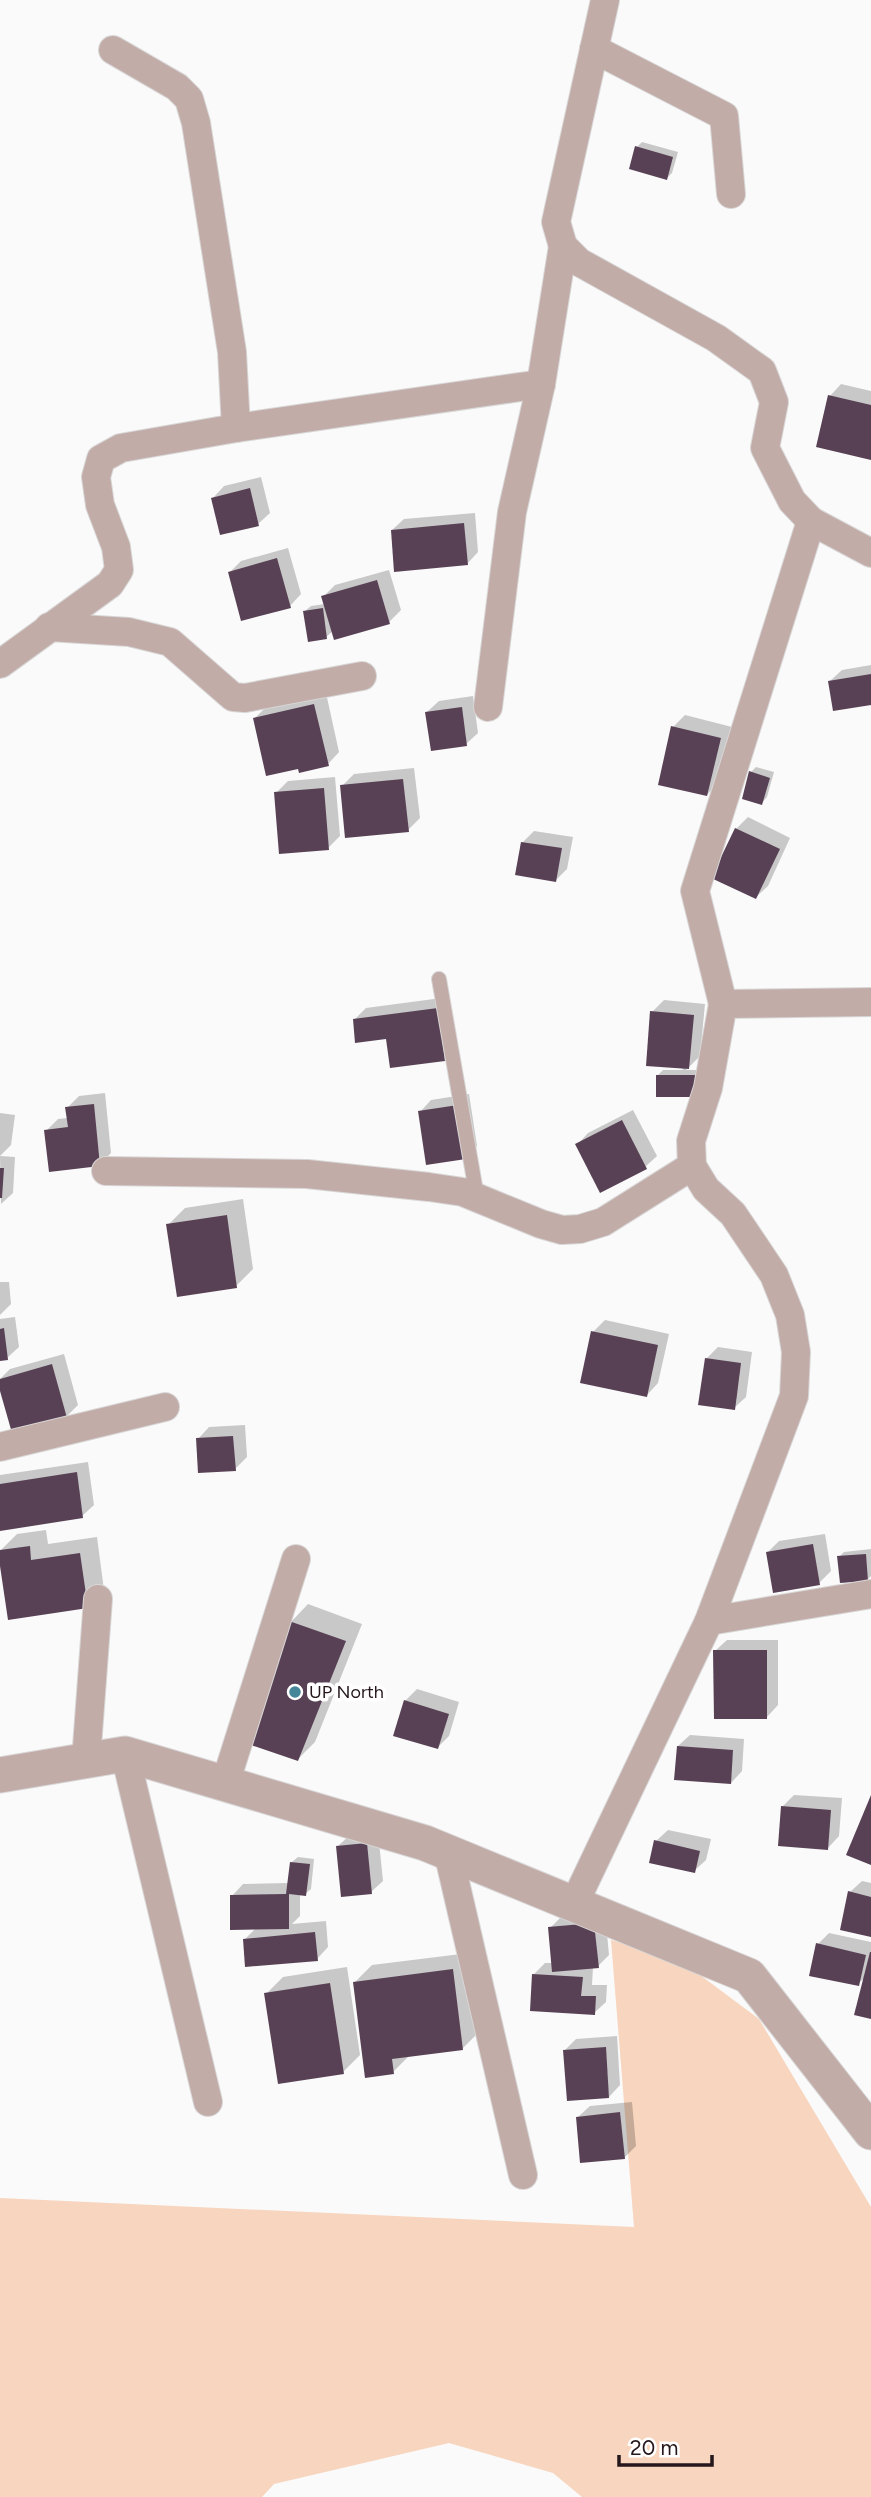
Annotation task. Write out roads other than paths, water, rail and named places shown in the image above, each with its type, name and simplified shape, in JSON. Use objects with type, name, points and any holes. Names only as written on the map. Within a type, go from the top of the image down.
[{"type":"street","points":[[488,707],[512,512],[541,384],[562,246],[556,222],[605,0]]},
{"type":"street","points":[[594,49],[724,116],[731,194]]},
{"type":"street","points":[[113,50],[177,87],[189,99],[196,123],[232,352],[236,428]]},
{"type":"street","points":[[562,246],[579,262],[716,338],[762,370],[774,402],[765,448],[792,501],[811,521],[871,553]]},
{"type":"street","points":[[0,664],[110,584],[118,570],[116,547],[100,505],[96,477],[101,459],[121,448],[236,428],[541,384]]},
{"type":"street","points":[[574,1905],[709,1621],[794,1396],[796,1352],[790,1315],[774,1275],[733,1214],[706,1189],[692,1166],[691,1141],[708,1088],[723,1004],[695,891],[811,521]]},
{"type":"street","points":[[50,627],[129,632],[170,642],[233,696],[245,698],[362,676]]},
{"type":"street","points":[[723,1004],[871,1002]]},
{"type":"street","points":[[106,1171],[307,1174],[429,1187],[463,1192],[562,1230],[580,1229],[603,1222],[692,1166]]},
{"type":"street","points":[[0,1447],[165,1407]]},
{"type":"street","points":[[225,1784],[296,1559]]},
{"type":"street","points":[[709,1621],[871,1594]]},
{"type":"street","points":[[86,1760],[98,1599]]},
{"type":"street","points":[[125,1754],[208,2102]]},
{"type":"street","points":[[0,1775],[125,1754],[448,1852],[749,1976],[871,2132]]},
{"type":"street","points":[[448,1852],[523,2175]]},
{"type":"lane","points":[[439,979],[477,1197]]},
{"type":"place","name":"UP North","points":[[295,1692]]}]
